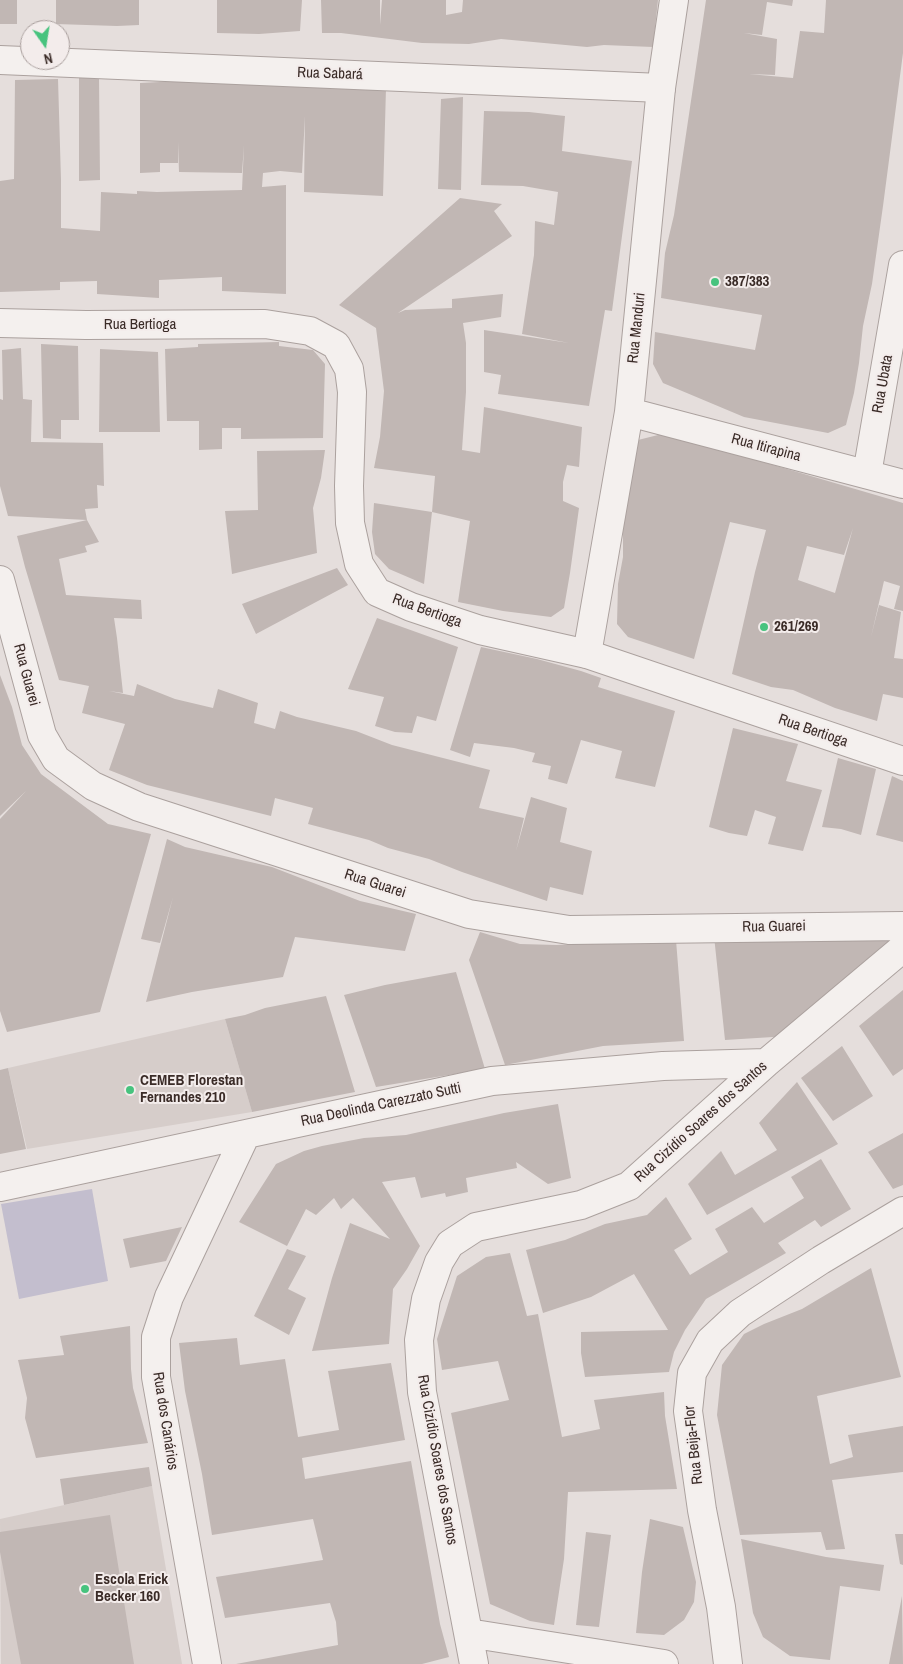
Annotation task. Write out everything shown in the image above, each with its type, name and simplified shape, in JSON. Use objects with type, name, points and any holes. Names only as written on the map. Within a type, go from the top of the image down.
[{"type":"street","name":"Rua Manduri","points":[[586,654],[629,412],[661,88],[674,0]]},
{"type":"street","name":"Rua Sabará","points":[[0,60],[661,88]]},
{"type":"street","name":"Rua Ubata","points":[[868,474],[903,265]]},
{"type":"street","name":"Rua Bertioga","points":[[0,323],[86,325],[265,324],[310,332],[336,345],[349,370],[352,392],[349,486],[350,522],[360,564],[377,592],[411,607],[480,630],[586,654],[903,761]]},
{"type":"street","name":"Rua Itirapina","points":[[629,412],[903,484]]},
{"type":"street","name":"Rua Guarei","points":[[0,580],[42,735],[56,759],[93,786],[139,807],[469,914],[569,930],[903,926]]},
{"type":"street","name":"Rua Cizídio Soares dos Santos","points":[[474,1664],[422,1392],[419,1340],[426,1299],[439,1262],[450,1244],[476,1227],[580,1205],[629,1186],[766,1063],[903,948]]},
{"type":"street","name":"Rua Deolinda Carezzato Sutti","points":[[0,1187],[492,1081],[663,1066],[766,1063]]},
{"type":"street","name":"Rua dos Canários","points":[[207,1664],[156,1377],[156,1337],[169,1297],[246,1134]]},
{"type":"street","name":"Rua Beija-Flor","points":[[728,1664],[721,1607],[702,1510],[688,1411],[692,1373],[710,1341],[740,1313],[821,1260],[903,1211]]},
{"type":"street","points":[[468,1633],[664,1664]]},
{"type":"shaded area","name":"CEMEB Florestan Fernandes 210","points":[[225,1019],[252,1112],[27,1149],[8,1068]]},
{"type":"shaded area","points":[[92,1189],[108,1281],[19,1299],[1,1204]]},
{"type":"shaded area","name":"Escola Erick Becker 160","points":[[152,1486],[182,1664],[1,1664],[0,1519]]},
{"type":"building","points":[[0,0],[17,0],[17,24],[0,24]]},
{"type":"building","points":[[56,0],[139,0],[139,25],[70,24],[70,20],[56,20]]},
{"type":"building","points":[[217,0],[302,0],[300,31],[259,34],[217,33]]},
{"type":"building","points":[[321,0],[380,0],[380,25],[382,0],[446,0],[446,15],[462,12],[463,0],[658,0],[653,47],[604,45],[587,47],[501,39],[469,44],[422,43],[341,33],[322,33]]},
{"type":"building","points":[[706,0],[793,0],[792,6],[767,2],[762,35],[744,33],[777,39],[775,75],[749,74],[793,78],[800,31],[824,33],[826,0],[903,0],[903,53],[872,284],[863,326],[854,393],[846,425],[828,433],[744,417],[663,383],[653,364],[655,332],[755,350],[762,315],[661,298],[665,253],[674,215]]},
{"type":"building","points":[[79,77],[99,77],[100,180],[79,181]]},
{"type":"building","points":[[58,79],[61,228],[100,231],[101,192],[137,194],[137,191],[242,190],[244,145],[242,173],[179,172],[178,142],[178,163],[160,163],[160,172],[140,173],[140,83],[179,81],[202,83],[246,82],[284,86],[386,88],[383,196],[304,192],[305,116],[302,173],[280,171],[263,173],[262,187],[286,185],[286,294],[222,291],[222,277],[159,280],[159,298],[97,294],[97,281],[60,282],[60,290],[0,292],[0,181],[14,179],[15,80]]},
{"type":"building","points":[[463,97],[461,190],[438,189],[441,99]]},
{"type":"building","points":[[484,111],[529,112],[565,116],[562,151],[632,161],[612,311],[605,310],[589,406],[498,394],[501,375],[484,372],[484,330],[569,343],[522,334],[534,255],[535,221],[554,225],[558,192],[523,186],[481,185]]},
{"type":"building","points":[[460,198],[502,204],[494,211],[512,236],[398,313],[405,310],[452,308],[452,299],[503,294],[501,317],[463,323],[466,343],[466,392],[462,450],[480,453],[484,407],[582,427],[579,467],[567,465],[563,482],[563,501],[579,508],[564,608],[551,617],[503,611],[458,602],[470,521],[432,512],[435,476],[374,468],[380,437],[384,391],[376,328],[339,305]]},
{"type":"building","points":[[279,342],[279,346],[313,350],[325,364],[323,438],[241,439],[241,428],[222,428],[222,449],[199,450],[199,421],[167,421],[165,349],[198,347],[198,344]]},
{"type":"building","points":[[41,344],[78,346],[79,420],[61,420],[61,439],[43,438]]},
{"type":"building","points":[[21,348],[23,399],[32,400],[31,442],[103,443],[104,486],[97,485],[98,508],[85,509],[87,520],[8,516],[0,486],[0,399],[3,400],[2,350]]},
{"type":"building","points":[[100,349],[158,352],[160,432],[99,432]]},
{"type":"building","points":[[666,433],[705,442],[746,457],[903,503],[903,611],[894,609],[900,586],[884,581],[871,637],[879,605],[901,612],[894,658],[903,659],[903,698],[883,694],[877,721],[835,708],[793,690],[771,687],[732,674],[766,530],[730,522],[694,659],[628,637],[617,624],[618,584],[623,557],[623,508],[638,440]],"holes":[[[853,528],[835,593],[798,580],[807,546],[844,555]]]},
{"type":"building","points":[[325,450],[321,478],[313,508],[317,553],[232,574],[225,511],[258,510],[257,451]]},
{"type":"building","points":[[374,503],[432,512],[424,584],[389,569],[375,554],[372,532]]},
{"type":"building","points":[[87,520],[99,542],[85,546],[87,552],[59,559],[66,595],[141,600],[142,619],[114,618],[123,693],[109,691],[134,696],[137,684],[175,699],[213,708],[218,689],[258,703],[254,723],[275,729],[280,711],[356,731],[392,745],[490,770],[479,808],[524,818],[516,851],[531,797],[567,808],[560,842],[592,851],[583,895],[550,887],[547,901],[429,859],[388,848],[369,840],[308,824],[313,808],[275,798],[271,816],[147,785],[109,770],[125,724],[82,713],[89,686],[59,680],[17,536]]},
{"type":"building","points":[[337,568],[348,585],[256,634],[242,604]]},
{"type":"building","points":[[377,618],[458,647],[436,721],[417,716],[412,733],[395,732],[375,726],[384,697],[348,689]]},
{"type":"building","points":[[481,647],[581,671],[601,678],[598,687],[675,711],[655,787],[615,778],[622,751],[581,740],[567,784],[548,779],[551,766],[532,762],[535,753],[514,748],[474,743],[470,757],[450,750]]},
{"type":"building","points":[[0,675],[12,707],[22,745],[41,774],[108,824],[151,834],[100,1012],[7,1032],[0,1011],[0,819],[26,791],[0,816]]},
{"type":"building","points":[[733,728],[798,744],[786,781],[822,790],[803,851],[768,844],[776,817],[755,810],[747,836],[709,827]]},
{"type":"building","points":[[838,758],[876,769],[861,835],[841,829],[822,827]]},
{"type":"building","points":[[892,776],[903,781],[903,842],[876,835]]},
{"type":"building","points":[[167,839],[185,847],[272,867],[360,901],[416,914],[405,951],[295,937],[283,977],[192,992],[146,1002],[173,897],[160,943],[141,939]]},
{"type":"building","points":[[480,932],[520,944],[557,945],[634,941],[652,943],[676,940],[684,1041],[603,1046],[505,1065],[469,960]]},
{"type":"building","points":[[901,935],[789,1036],[725,1040],[714,936]]},
{"type":"building","points":[[456,972],[485,1069],[376,1087],[344,995],[385,985]]},
{"type":"building","points":[[903,990],[903,1069],[893,1076],[859,1026]]},
{"type":"building","points":[[326,996],[355,1092],[252,1112],[225,1019],[265,1008]]},
{"type":"building","points":[[842,1046],[873,1096],[833,1121],[801,1078]]},
{"type":"building","points":[[8,1068],[26,1149],[0,1154],[0,1070]]},
{"type":"building","points":[[797,1082],[838,1144],[707,1215],[688,1184],[721,1151],[735,1175],[777,1150],[759,1123]]},
{"type":"building","points":[[558,1104],[571,1178],[548,1184],[516,1162],[517,1168],[466,1178],[468,1192],[446,1197],[445,1193],[421,1198],[415,1177],[382,1182],[420,1246],[393,1289],[389,1344],[312,1351],[332,1278],[350,1223],[390,1239],[353,1198],[341,1209],[334,1198],[316,1215],[306,1209],[287,1246],[239,1222],[276,1164],[304,1151],[322,1146],[364,1138],[406,1135],[504,1113]]},
{"type":"building","points":[[903,1133],[903,1185],[893,1189],[868,1152]]},
{"type":"building","points":[[821,1159],[851,1209],[821,1227],[815,1220],[778,1243],[786,1253],[706,1299],[685,1330],[674,1352],[669,1372],[585,1377],[581,1353],[581,1332],[668,1330],[634,1274],[591,1297],[543,1313],[526,1250],[565,1240],[605,1224],[647,1215],[666,1197],[692,1239],[674,1250],[690,1275],[728,1252],[715,1229],[752,1207],[764,1223],[804,1198],[791,1177]]},
{"type":"building","points":[[182,1227],[166,1261],[130,1268],[123,1239]]},
{"type":"building","points":[[287,1249],[306,1256],[288,1289],[306,1298],[289,1335],[254,1316]]},
{"type":"building","points":[[510,1253],[527,1316],[538,1314],[562,1437],[600,1429],[594,1400],[664,1392],[665,1416],[677,1489],[568,1492],[564,1559],[554,1625],[530,1621],[490,1604],[451,1413],[509,1400],[498,1361],[442,1370],[437,1339],[457,1276],[486,1257]]},
{"type":"building","points":[[871,1268],[901,1377],[817,1396],[830,1464],[853,1457],[848,1435],[903,1426],[903,1472],[832,1480],[845,1549],[826,1550],[821,1532],[740,1535],[717,1415],[722,1365],[744,1334],[802,1309]]},
{"type":"building","points":[[130,1326],[133,1388],[148,1443],[36,1458],[25,1418],[27,1398],[18,1360],[64,1355],[60,1336]]},
{"type":"building","points":[[237,1338],[240,1365],[285,1359],[298,1437],[339,1430],[328,1371],[391,1363],[405,1440],[302,1458],[305,1479],[411,1461],[440,1624],[449,1657],[422,1664],[236,1664],[338,1645],[336,1622],[330,1603],[225,1618],[216,1577],[323,1560],[313,1519],[212,1535],[185,1391],[179,1343]]},
{"type":"building","points":[[149,1467],[152,1486],[64,1505],[60,1479]]},
{"type":"building","points":[[110,1515],[134,1664],[21,1664],[0,1552],[0,1532]]},
{"type":"building","points":[[650,1519],[683,1527],[696,1582],[694,1602],[684,1620],[664,1635],[636,1633]]},
{"type":"building","points":[[586,1532],[611,1535],[599,1627],[576,1625]]},
{"type":"building","points":[[895,1534],[903,1534],[903,1565],[900,1564]]},
{"type":"building","points":[[741,1539],[826,1557],[884,1565],[880,1591],[840,1586],[830,1660],[790,1656],[763,1637],[753,1613]]},
{"type":"building","points":[[902,1596],[903,1664],[889,1664]]},
{"type":"place","name":"387/383","points":[[715,282]]},
{"type":"place","name":"261/269","points":[[764,627]]},
{"type":"place","name":"CEMEB Florestan Fernandes 210","points":[[130,1090]]},
{"type":"place","name":"Escola Erick Becker 160","points":[[85,1589]]}]
